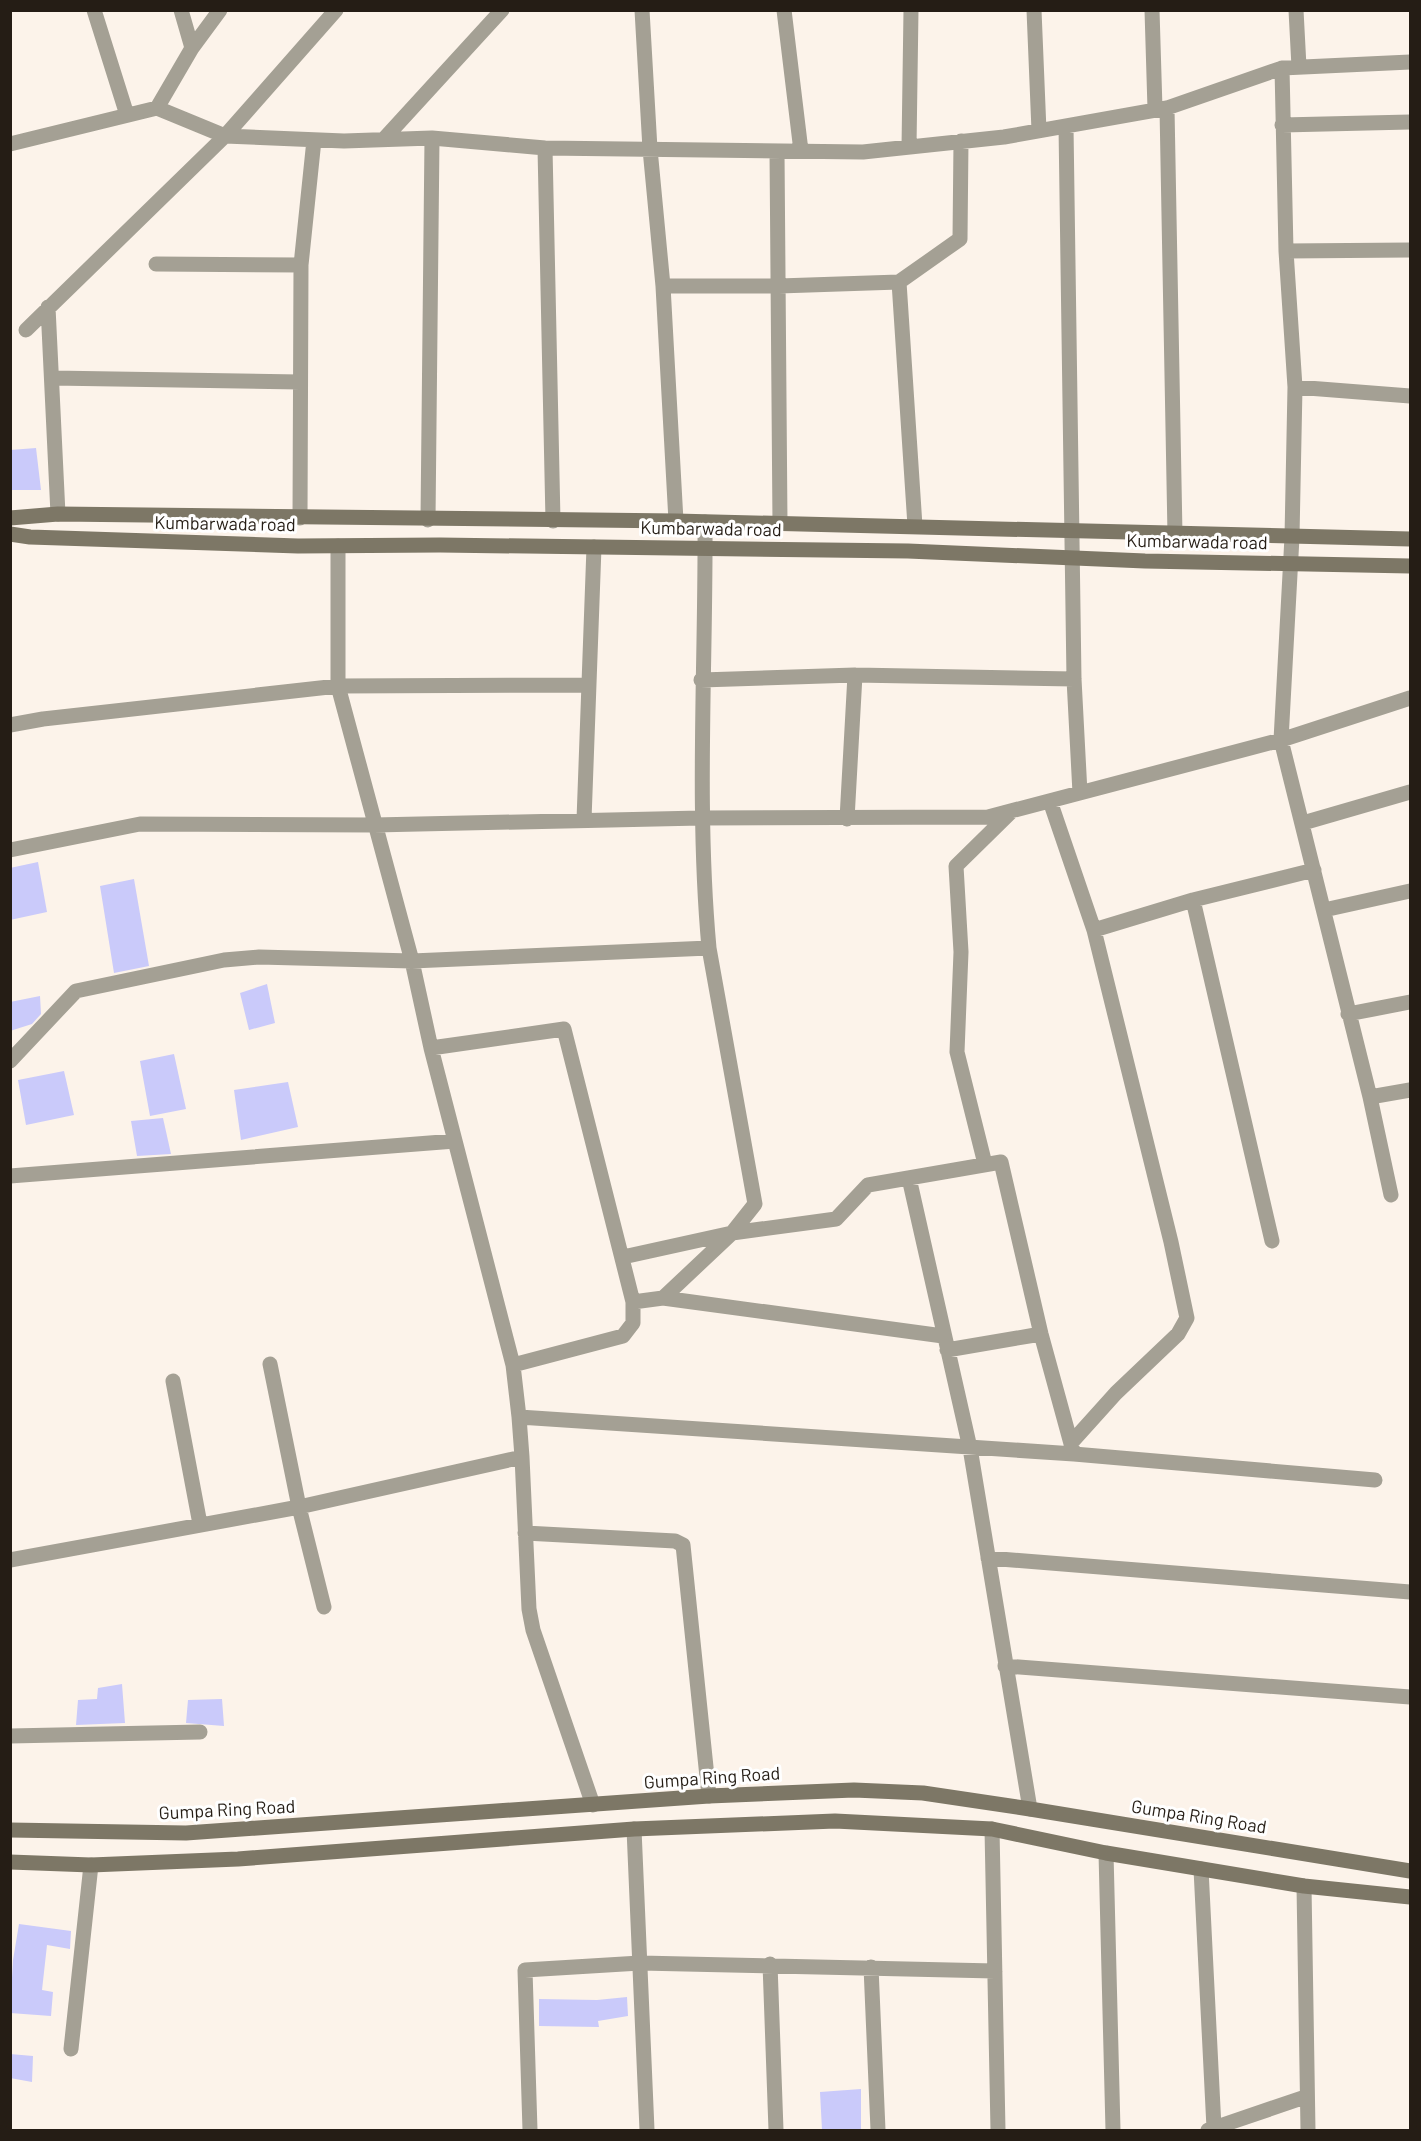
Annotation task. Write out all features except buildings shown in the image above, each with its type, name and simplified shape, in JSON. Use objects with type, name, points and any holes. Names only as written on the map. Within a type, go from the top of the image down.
[{"type":"street","points":[[94,10],[127,115]]},
{"type":"street","points":[[181,10],[192,48]]},
{"type":"street","points":[[157,108],[192,48],[220,10]]},
{"type":"street","points":[[26,330],[225,136],[336,10]]},
{"type":"street","points":[[382,140],[502,10]]},
{"type":"street","points":[[642,10],[650,149],[663,286],[676,521]]},
{"type":"street","points":[[784,10],[801,151]]},
{"type":"street","points":[[909,147],[911,10]]},
{"type":"street","points":[[1034,10],[1039,130]]},
{"type":"street","points":[[1152,10],[1161,109],[1175,535]]},
{"type":"street","points":[[1296,10],[1299,67]]},
{"type":"street","points":[[10,144],[157,108],[225,136],[314,140],[432,138],[545,148],[863,152],[1039,130],[1161,109],[1282,68],[1410,62]]},
{"type":"street","points":[[1282,68],[1286,251],[1295,387],[1292,537],[1281,740],[1370,1097],[1391,1195]]},
{"type":"street","points":[[1282,125],[1410,122]]},
{"type":"street","points":[[1066,126],[1074,679],[1080,793]]},
{"type":"street","points":[[428,520],[432,138]]},
{"type":"street","points":[[300,518],[302,265],[314,140]]},
{"type":"street","points":[[663,286],[779,286],[899,282],[960,239],[961,141]]},
{"type":"street","points":[[545,148],[553,521]]},
{"type":"street","points":[[777,151],[780,524]]},
{"type":"street","points":[[1286,251],[1410,250]]},
{"type":"street","points":[[156,264],[302,265]]},
{"type":"street","points":[[899,282],[915,526]]},
{"type":"street","points":[[48,307],[58,514]]},
{"type":"street","points":[[52,378],[300,382]]},
{"type":"street","points":[[1295,387],[1410,396]]},
{"type":"street","name":"Kumbarwada road","points":[[10,518],[58,514],[428,520],[676,521],[1410,539]]},
{"type":"street","points":[[663,1298],[732,1233],[754,1208],[755,1200],[709,948],[701,818],[701,680],[705,522]]},
{"type":"street","name":"Kumbarwada road","points":[[10,534],[30,537],[172,543],[908,551],[1410,566]]},
{"type":"street","points":[[338,546],[338,686],[412,961],[431,1048],[513,1365],[522,1457],[529,1610],[535,1640],[593,1805]]},
{"type":"street","points":[[584,820],[594,547]]},
{"type":"street","points":[[701,680],[855,675],[1074,679]]},
{"type":"street","points":[[847,819],[855,675]]},
{"type":"street","points":[[10,725],[43,718],[338,686],[588,685]]},
{"type":"street","points":[[10,850],[140,824],[374,825],[701,818],[988,817],[1281,740],[1410,701]]},
{"type":"street","points":[[1303,823],[1410,792]]},
{"type":"street","points":[[1050,801],[1094,930],[1171,1242],[1187,1318],[1178,1334],[1116,1393],[1072,1448]]},
{"type":"street","points":[[985,1164],[957,1052],[961,952],[956,866],[1013,810]]},
{"type":"street","points":[[1094,930],[1193,900],[1314,870]]},
{"type":"street","points":[[1323,910],[1410,891]]},
{"type":"street","points":[[1193,900],[1272,1242]]},
{"type":"street","points":[[10,1061],[70,994],[89,986],[242,958],[412,961],[709,948]]},
{"type":"street","points":[[1348,1014],[1410,1002]]},
{"type":"street","points":[[431,1048],[564,1029],[623,1257],[633,1302],[633,1323],[622,1336],[513,1365]]},
{"type":"street","points":[[1370,1097],[1408,1093]]},
{"type":"street","points":[[10,1176],[455,1141]]},
{"type":"street","points":[[623,1257],[732,1233],[836,1219],[868,1185],[1001,1162],[1041,1334],[1072,1448]]},
{"type":"street","points":[[909,1178],[970,1448],[1030,1809]]},
{"type":"street","points":[[633,1302],[663,1298],[945,1343],[1041,1334]]},
{"type":"street","points":[[270,1364],[299,1507],[324,1607]]},
{"type":"street","points":[[173,1381],[200,1524]]},
{"type":"street","points":[[519,1417],[970,1448],[1072,1448],[1375,1480]]},
{"type":"street","points":[[10,1560],[299,1507],[522,1457]]},
{"type":"street","points":[[525,1533],[675,1541],[683,1545],[709,1796]]},
{"type":"street","points":[[988,1558],[1410,1592]]},
{"type":"street","points":[[1005,1666],[1410,1697]]},
{"type":"street","points":[[10,1736],[200,1732]]},
{"type":"street","name":"Gumpa Ring Road","points":[[10,1830],[186,1833],[709,1796],[877,1791],[923,1793],[1410,1870]]},
{"type":"street","points":[[10,1862],[91,1865],[238,1859],[634,1829],[835,1821],[992,1829],[1106,1853],[1201,1869],[1304,1886],[1410,1898]]},
{"type":"street","points":[[634,1829],[647,2130]]},
{"type":"street","points":[[992,1829],[998,2130]]},
{"type":"street","points":[[1106,1853],[1113,2130]]},
{"type":"street","points":[[71,2049],[91,1865]]},
{"type":"street","points":[[1201,1869],[1211,2129],[1305,2097]]},
{"type":"street","points":[[1304,1886],[1305,2097],[1308,2130]]},
{"type":"street","points":[[530,2130],[524,1971],[640,1963],[770,1964],[995,1971]]},
{"type":"street","points":[[770,1964],[776,2130]]},
{"type":"street","points":[[871,1967],[878,2130]]}]
